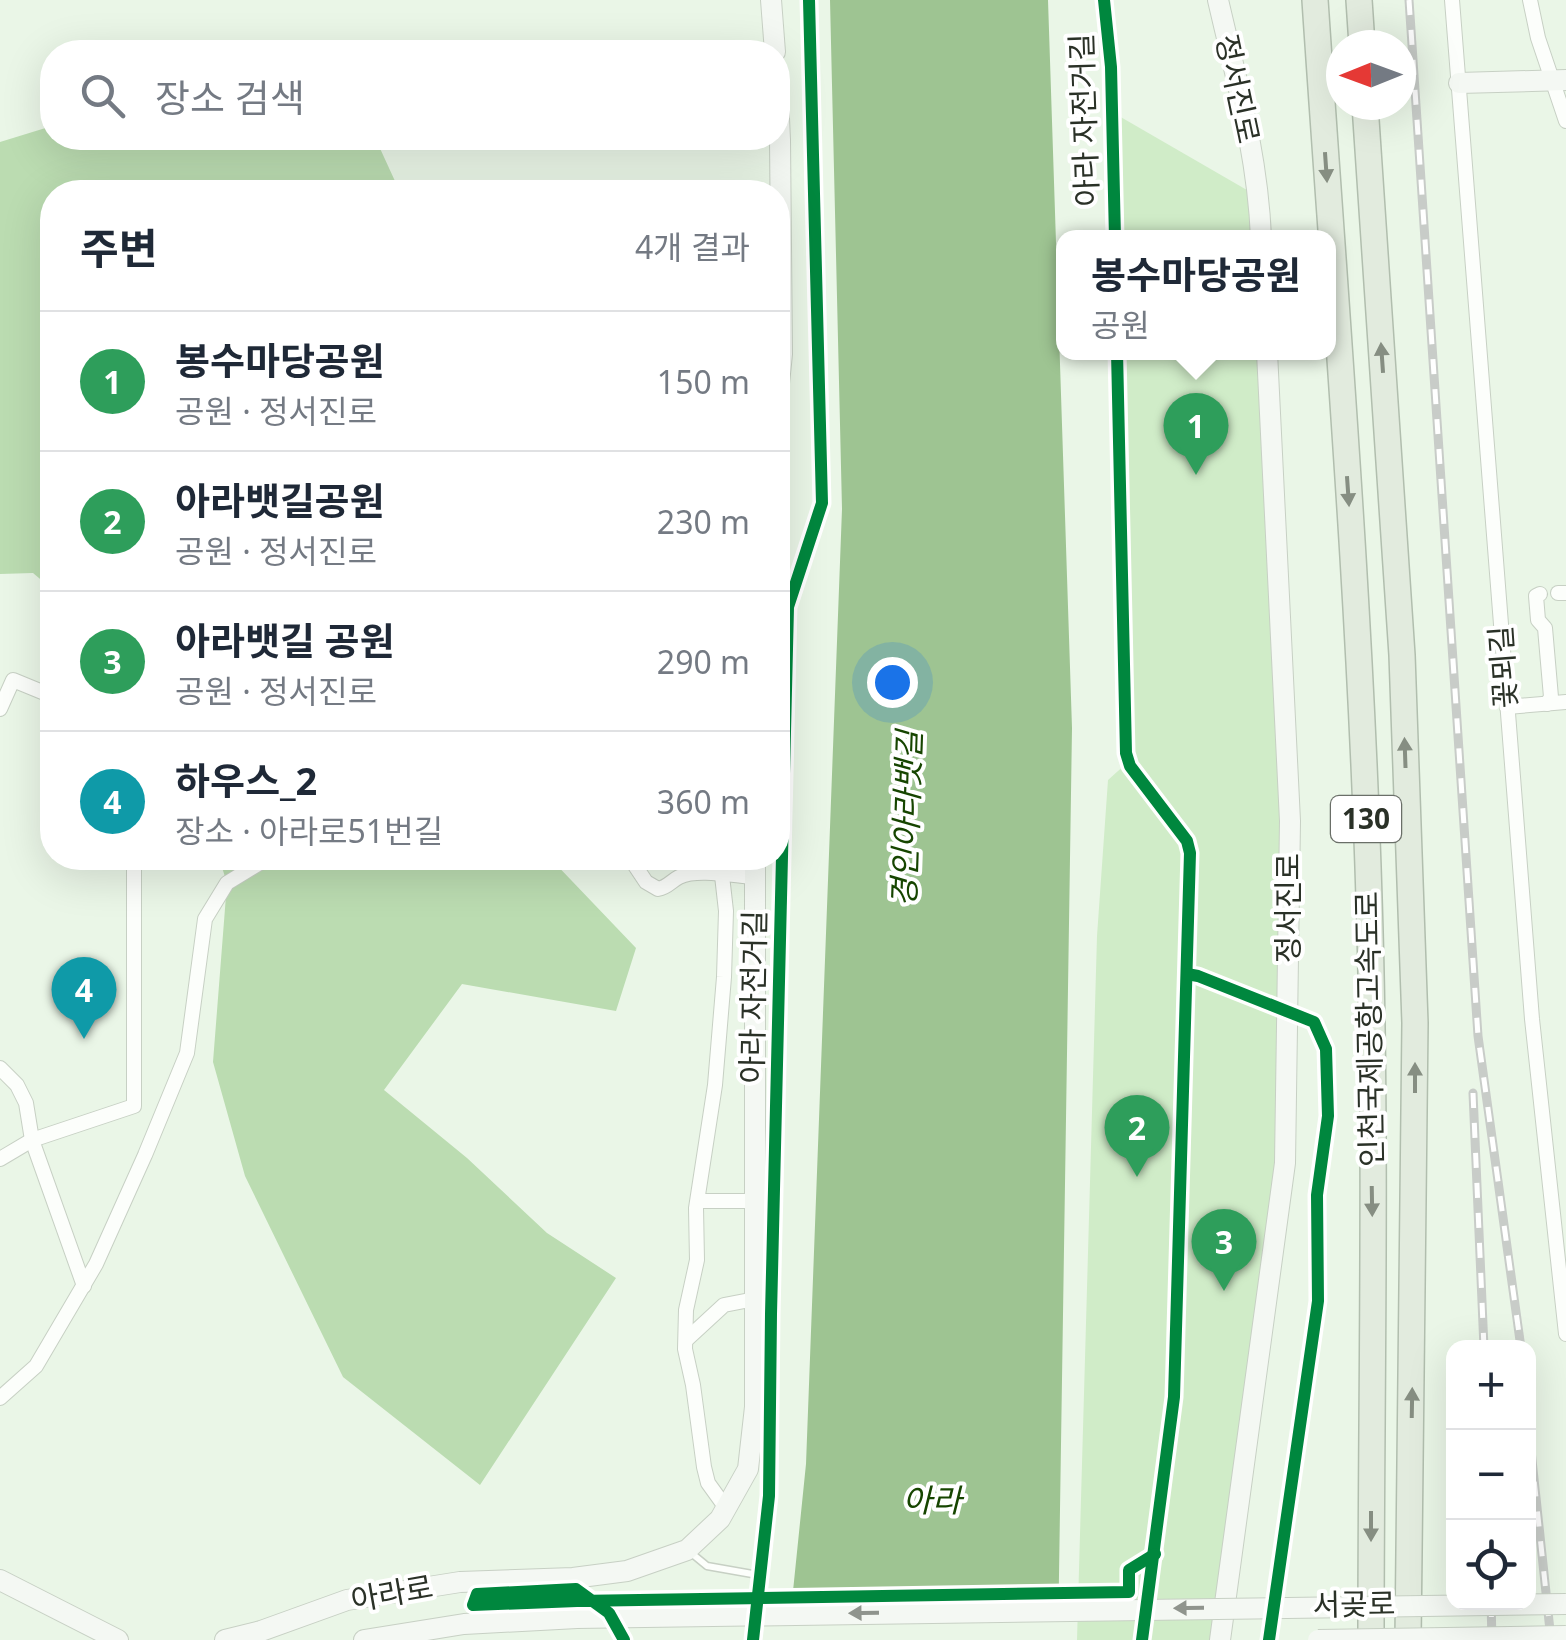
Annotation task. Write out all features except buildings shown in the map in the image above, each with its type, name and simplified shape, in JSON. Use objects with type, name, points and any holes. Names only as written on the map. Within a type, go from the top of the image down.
[{"type":"highway","name":"인천국제공항고속도로","points":[[1315,0],[1330,230]]},
{"type":"highway","points":[[1358,0],[1361,30]]},
{"type":"highway","name":"인천국제공항고속도로","points":[[1367,120],[1402,654],[1415,1023],[1408,1640]]},
{"type":"highway","name":"인천국제공항고속도로","points":[[1336,314],[1362,702],[1369,901],[1373,1230],[1371,1640]]},
{"type":"main road","points":[[771,0],[773,40]]},
{"type":"main road","name":"정서진로","points":[[1218,0],[1242,100],[1261,230]]},
{"type":"main road","points":[[1458,83],[1560,80]]},
{"type":"main road","points":[[780,150],[780,180]]},
{"type":"main road","name":"정서진로","points":[[1220,1640],[1284,1163],[1290,821],[1267,360]]},
{"type":"main road","name":"아라로","points":[[225,1640],[347,1600],[460,1582],[574,1578],[627,1571],[687,1550],[720,1519],[748,1469],[755,1407],[755,870]]},
{"type":"main road","points":[[0,1580],[118,1640]]},
{"type":"main road","name":"서곶로","points":[[364,1640],[464,1624],[577,1618],[1566,1604]]},
{"type":"main road","name":"서곶로","points":[[1318,1640],[1566,1636]]},
{"type":"street","name":"꽃뫼길","points":[[1452,0],[1532,1019],[1566,1334]]},
{"type":"street","points":[[1530,0],[1538,38],[1560,80],[1566,120]]},
{"type":"street","points":[[1540,594],[1536,596],[1538,620],[1545,628],[1551,698],[1547,704]]},
{"type":"street","points":[[0,709],[13,680],[40,691]]},
{"type":"street","points":[[1508,707],[1566,702]]},
{"type":"street","points":[[0,1159],[32,1140],[134,1106],[134,870]]},
{"type":"street","points":[[0,1398],[36,1366],[96,1264],[186,1053],[205,919],[227,883],[248,870]]},
{"type":"street","points":[[638,870],[646,882],[658,889],[694,873],[722,875],[743,870]]},
{"type":"street","points":[[721,870],[726,911],[724,978],[715,1085],[698,1200],[696,1260],[686,1310],[686,1340],[704,1468],[708,1483],[726,1508]]},
{"type":"street","points":[[0,1068],[17,1086],[26,1104],[32,1140],[84,1286]]},
{"type":"street","points":[[698,1200],[755,1201]]},
{"type":"street","points":[[686,1340],[724,1305],[755,1298]]},
{"type":"lane","points":[[687,1550],[707,1566],[758,1575]]},
{"type":"shaded area","points":[[1112,112],[1259,197],[1261,230],[1115,230]]},
{"type":"shaded area","points":[[40,130],[40,150],[381,150],[394,180],[40,180],[40,579],[33,573],[0,574],[0,142]]},
{"type":"shaded area","points":[[1117,360],[1267,360],[1290,821],[1285,1163],[1220,1640],[1077,1640],[1097,936],[1108,780],[1128,762]]},
{"type":"shaded area","points":[[223,870],[561,870],[636,948],[616,1011],[462,984],[384,1090],[467,1158],[547,1233],[616,1278],[480,1485],[343,1377],[245,1176],[213,1062],[227,883]]},
{"type":"water","name":"아라","points":[[830,0],[1048,0],[1056,360],[1060,360],[1072,728],[1058,1640],[788,1640],[806,1464],[842,509]]},
{"type":"pier","points":[[1063,1589],[1063,1640],[783,1640],[788,1592]]},
{"type":"railway","points":[[1409,0],[1478,1036],[1520,1340]]},
{"type":"railway","points":[[1473,1093],[1484,1340]]},
{"type":"railway","points":[[1529,1430],[1551,1640]]},
{"type":"railway","points":[[1491,1610],[1492,1640]]},
{"type":"cycle path","name":"아라 자전거길","points":[[790,601],[822,503],[809,0]]},
{"type":"cycle path","name":"아라 자전거길","points":[[1104,0],[1111,67],[1115,230]]},
{"type":"cycle path","points":[[1117,360],[1126,753],[1130,766],[1187,841],[1190,853],[1174,1397],[1142,1640]]},
{"type":"cycle path","name":"아라 자전거길","points":[[753,1640],[769,1496],[782,870]]},
{"type":"cycle path","points":[[1187,974],[1314,1022],[1326,1049],[1328,1116],[1317,1195],[1318,1301],[1269,1640]]},
{"type":"cycle path","points":[[624,1640],[609,1613],[576,1589],[477,1594],[473,1605],[577,1601],[1129,1592],[1129,1570],[1155,1554]]},
{"type":"place","name":"봉수마당공원","points":[[1196,475]]},
{"type":"place","name":"하우스_2","points":[[84,1039]]},
{"type":"place","name":"아라뱃길공원","points":[[1137,1177]]},
{"type":"place","name":"아라뱃길 공원","points":[[1224,1291]]},
{"type":"water label","name":"경인아라뱃길","points":[[907,819]]}]
